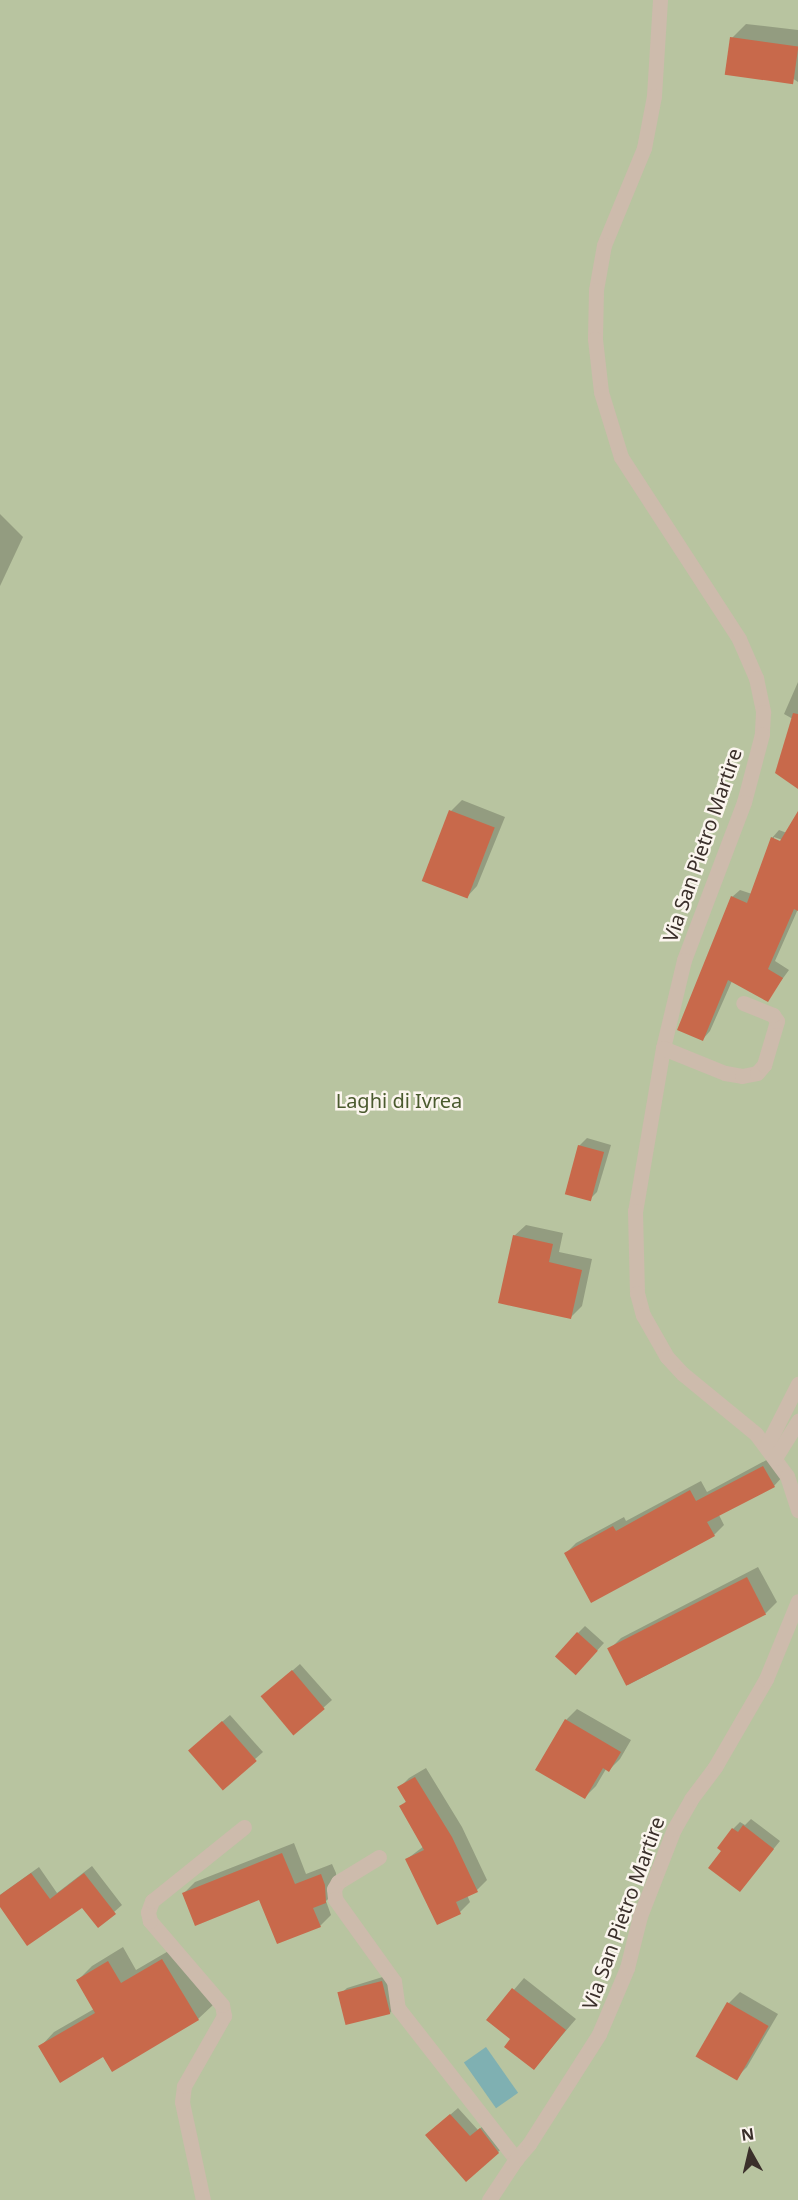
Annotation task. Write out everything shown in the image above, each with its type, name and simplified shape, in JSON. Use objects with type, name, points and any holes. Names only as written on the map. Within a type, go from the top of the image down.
[{"type":"street","name":"Via San Pietro Martire","points":[[660,0],[654,96],[644,148],[604,245],[596,290],[595,339],[602,392],[621,457],[739,639],[756,678],[763,712],[762,734],[744,802],[684,960],[663,1048],[635,1211],[637,1293],[643,1315],[667,1357],[682,1374],[756,1434],[787,1476],[798,1510]]},
{"type":"street","points":[[663,1048],[725,1073],[742,1076],[757,1072],[764,1065],[777,1021],[773,1015],[743,1003]]},
{"type":"street","points":[[771,1452],[798,1384]]},
{"type":"street","points":[[771,1452],[798,1421]]},
{"type":"street","name":"Via San Pietro Martire","points":[[489,2200],[516,2159],[535,2136],[599,2034],[621,1985],[640,1916],[674,1829],[734,1737],[766,1679],[798,1601]]},
{"type":"street","points":[[203,2200],[182,2102],[184,2086],[224,2016],[222,2005],[150,1921],[148,1912],[152,1901],[244,1827]]},
{"type":"street","points":[[379,1857],[338,1882],[334,1889],[338,1905],[394,1981],[398,2007],[516,2159]]},
{"type":"green space","name":"Laghi di Ivrea","points":[[0,0],[798,0],[798,2200],[0,2200]]},
{"type":"water","points":[[486,2047],[518,2093],[496,2108],[464,2062]]},
{"type":"building","points":[[730,37],[798,47],[793,84],[725,75]]},
{"type":"building","points":[[793,713],[798,714],[798,789],[775,773]]},
{"type":"building","points":[[449,810],[495,828],[468,899],[422,881]]},
{"type":"building","points":[[798,811],[798,911],[794,909],[768,969],[783,978],[768,1002],[728,980],[703,1041],[677,1030],[731,896],[747,903],[771,837],[780,841]]},
{"type":"building","points":[[578,1145],[604,1152],[591,1201],[565,1194]]},
{"type":"building","points":[[513,1235],[553,1244],[549,1262],[582,1270],[571,1319],[498,1303]]},
{"type":"building","points":[[763,1466],[775,1487],[707,1522],[715,1536],[591,1603],[564,1553],[613,1526],[616,1531],[690,1490],[696,1501]]},
{"type":"building","points":[[747,1577],[766,1614],[626,1686],[607,1648]]},
{"type":"building","points":[[577,1632],[598,1651],[576,1675],[555,1657]]},
{"type":"building","points":[[292,1670],[325,1709],[293,1735],[261,1696]]},
{"type":"building","points":[[565,1719],[621,1752],[609,1772],[603,1768],[585,1799],[535,1770]]},
{"type":"building","points":[[222,1721],[257,1761],[223,1791],[188,1751]]},
{"type":"building","points":[[415,1777],[452,1837],[478,1892],[456,1902],[461,1914],[437,1925],[405,1859],[424,1850],[399,1806],[406,1802],[397,1787]]},
{"type":"building","points":[[743,1825],[774,1849],[740,1892],[708,1868],[721,1851],[717,1848],[732,1828],[738,1832]]},
{"type":"building","points":[[282,1853],[295,1884],[321,1874],[325,1885],[326,1903],[313,1908],[321,1927],[277,1944],[259,1900],[195,1926],[182,1893]]},
{"type":"building","points":[[31,1873],[50,1899],[84,1873],[116,1914],[98,1928],[82,1908],[27,1946],[0,1907],[0,1895]]},
{"type":"building","points":[[162,1959],[199,2020],[112,2072],[103,2057],[60,2083],[38,2046],[95,2013],[76,1980],[108,1961],[121,1983]]},
{"type":"building","points":[[382,1981],[390,2014],[346,2025],[337,1992]]},
{"type":"building","points":[[512,1988],[566,2030],[534,2070],[504,2047],[510,2039],[486,2020]]},
{"type":"building","points":[[727,2002],[769,2026],[737,2081],[696,2057]]},
{"type":"building","points":[[450,2114],[470,2136],[480,2128],[499,2153],[466,2182],[425,2135]]}]
